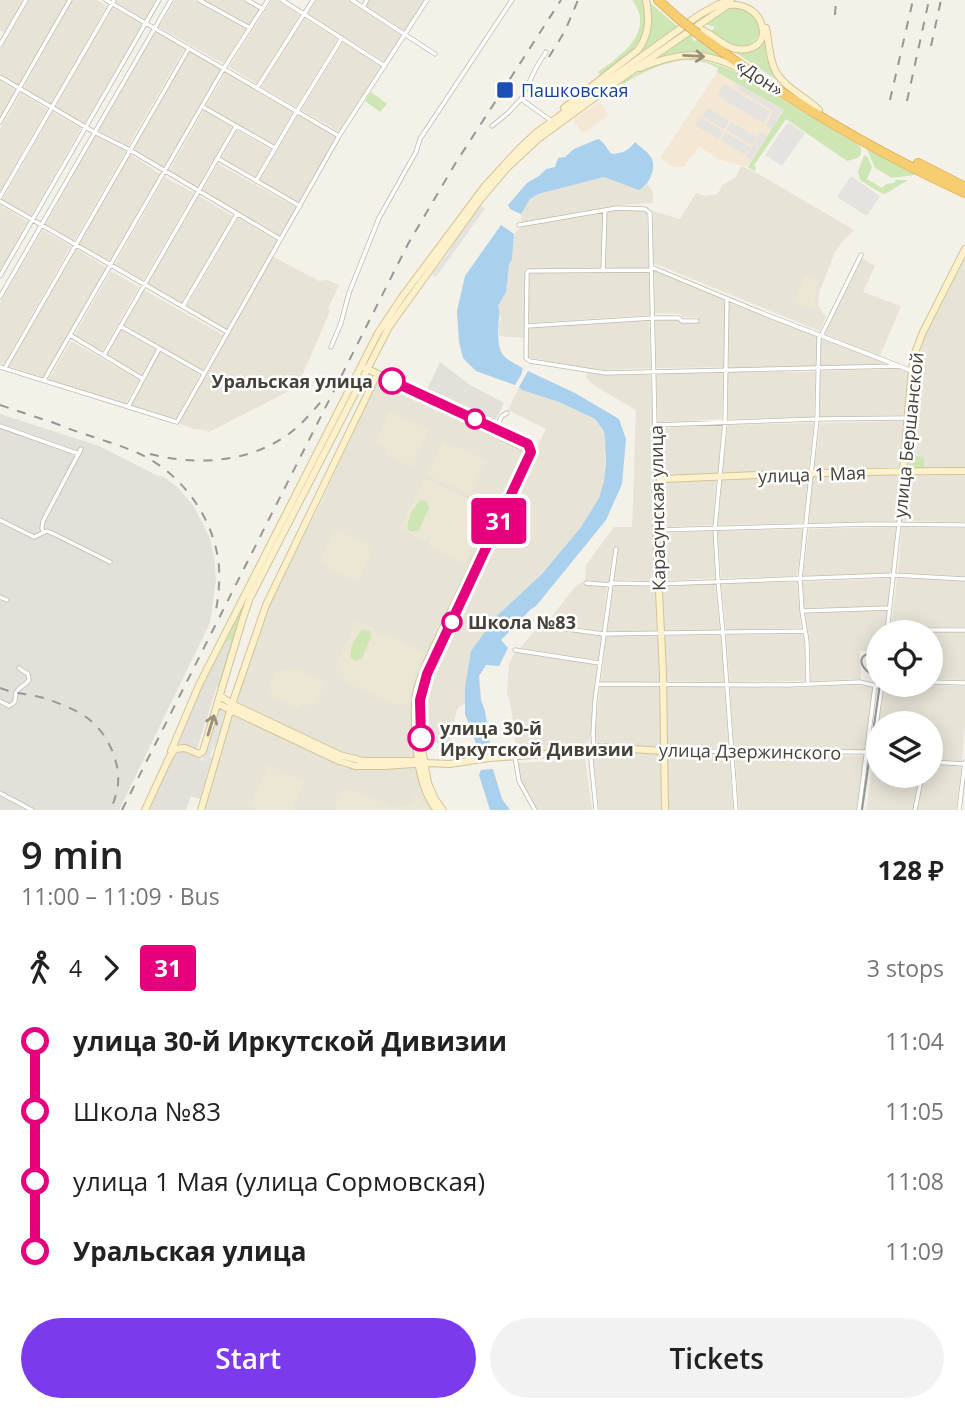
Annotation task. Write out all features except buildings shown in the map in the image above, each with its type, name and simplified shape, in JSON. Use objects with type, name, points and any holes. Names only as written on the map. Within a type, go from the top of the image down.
[{"type":"highway","points":[[658,0],[681,17],[701,25]]},
{"type":"highway","points":[[665,0],[681,17]]},
{"type":"highway","name":"«Дон»","points":[[701,25],[740,65],[821,114]]},
{"type":"highway","name":"«Дон»","points":[[701,25],[753,69],[821,114]]},
{"type":"highway","points":[[821,114],[891,156],[965,194]]},
{"type":"highway","points":[[821,114],[965,187]]},
{"type":"main road","points":[[201,810],[231,707],[267,605],[389,327],[405,299],[500,168],[550,120],[638,50],[649,26],[646,0]]},
{"type":"main road","points":[[701,25],[719,4],[733,0]]},
{"type":"main road","points":[[742,0],[756,7],[762,15],[776,72],[821,114]]},
{"type":"main road","points":[[536,133],[728,5],[743,2],[757,10],[763,25],[762,37],[756,44],[741,50],[728,47],[701,25]]},
{"type":"main road","points":[[405,299],[507,168],[538,139],[628,71],[673,56],[702,56],[731,64],[778,90]]},
{"type":"main road","name":"улица Бершанской","points":[[903,471],[917,344],[965,249]]},
{"type":"main road","points":[[370,373],[493,431],[529,452],[436,650],[422,673],[415,699],[415,722],[427,794],[437,810]]},
{"type":"main road","points":[[144,810],[200,685],[370,373]]},
{"type":"main road","name":"улица 1 Мая","points":[[660,481],[719,476],[965,471]]},
{"type":"main road","name":"Карасунская улица","points":[[660,481],[656,530],[665,810]]},
{"type":"main road","points":[[173,749],[185,748],[199,754],[203,751],[255,582]]},
{"type":"main road","points":[[219,700],[335,756],[363,761],[421,763]]},
{"type":"main road","name":"улица Дзержинского","points":[[421,763],[450,764],[592,749],[663,751]]},
{"type":"main road","points":[[421,763],[435,800],[443,810]]},
{"type":"street","points":[[0,46],[24,0]]},
{"type":"street","points":[[0,122],[70,0]]},
{"type":"street","points":[[106,0],[339,136]]},
{"type":"street","points":[[0,276],[159,0]]},
{"type":"street","points":[[0,297],[171,0]]},
{"type":"street","points":[[199,0],[250,28]]},
{"type":"street","points":[[247,0],[263,9]]},
{"type":"street","points":[[44,380],[224,68],[268,0]]},
{"type":"street","points":[[282,0],[385,66]]},
{"type":"street","points":[[257,88],[313,0]]},
{"type":"street","points":[[352,0],[435,54]]},
{"type":"street","points":[[363,7],[367,0]]},
{"type":"street","points":[[189,48],[3,367],[177,422],[339,136],[427,0]]},
{"type":"street","points":[[331,347],[349,293],[379,219],[416,152],[420,139],[512,0]]},
{"type":"street","points":[[113,2],[0,199],[227,332]]},
{"type":"street","points":[[0,32],[6,35]]},
{"type":"street","points":[[256,181],[342,38]]},
{"type":"street","points":[[492,126],[521,99],[546,52]]},
{"type":"street","points":[[0,78],[130,150],[280,240]]},
{"type":"street","points":[[521,99],[550,120]]},
{"type":"street","points":[[203,107],[275,148]]},
{"type":"street","points":[[104,355],[236,125]]},
{"type":"street","points":[[217,158],[300,206]]},
{"type":"street","name":"Карасунская улица","points":[[605,210],[645,209],[650,213],[656,472],[660,481]]},
{"type":"street","points":[[519,225],[605,210],[603,271]]},
{"type":"street","points":[[183,307],[237,214]]},
{"type":"street","points":[[808,684],[807,642],[800,579],[817,419],[820,335],[860,254]]},
{"type":"street","points":[[899,366],[605,373],[530,361],[526,358],[527,274],[531,271],[651,269],[899,366],[912,372]]},
{"type":"street","points":[[727,299],[725,422],[715,528],[736,810]]},
{"type":"street","points":[[527,326],[652,318],[697,321]]},
{"type":"street","points":[[120,326],[204,374]]},
{"type":"street","points":[[70,335],[143,379]]},
{"type":"street","points":[[128,407],[159,349]]},
{"type":"street","points":[[493,431],[502,416],[507,413]]},
{"type":"street","points":[[655,425],[908,418]]},
{"type":"street","points":[[0,426],[79,454]]},
{"type":"street","points":[[43,532],[43,521],[81,449]]},
{"type":"street","name":"улица Бершанской","points":[[888,620],[903,471]]},
{"type":"street","points":[[0,520],[34,537],[47,531],[110,562]]},
{"type":"street","points":[[656,530],[965,525]]},
{"type":"street","points":[[596,810],[592,749],[595,700],[616,549]]},
{"type":"street","points":[[586,583],[658,584],[894,575],[965,579]]},
{"type":"street","points":[[0,597],[7,600]]},
{"type":"street","points":[[802,611],[890,608]]},
{"type":"street","points":[[546,625],[603,635],[804,631]]},
{"type":"street","points":[[943,630],[965,630]]},
{"type":"street","points":[[515,650],[600,663]]},
{"type":"street","points":[[0,701],[12,705],[17,692],[29,680],[28,674],[19,668]]},
{"type":"street","points":[[943,682],[965,683]]},
{"type":"street","points":[[598,684],[866,684]]},
{"type":"street","name":"улица Дзержинского","points":[[663,751],[866,753]]},
{"type":"street","points":[[515,757],[519,781],[535,810]]},
{"type":"street","points":[[859,810],[866,760]]},
{"type":"street","points":[[943,762],[965,763],[959,810]]},
{"type":"street","points":[[915,810],[919,788]]},
{"type":"street","points":[[0,793],[32,810]]},
{"type":"shaded area","points":[[0,0],[23,2],[5,33],[0,30]]},
{"type":"shaded area","points":[[29,0],[68,0],[19,87],[0,75],[0,50]]},
{"type":"shaded area","points":[[72,0],[97,0],[107,6],[51,104],[23,89]]},
{"type":"shaded area","points":[[157,0],[145,20],[114,2]]},
{"type":"shaded area","points":[[175,0],[193,0],[246,29],[224,64],[159,27]]},
{"type":"shaded area","points":[[201,0],[244,0],[260,9],[250,27]]},
{"type":"shaded area","points":[[272,0],[277,0],[300,15],[257,84],[229,67]]},
{"type":"shaded area","points":[[316,0],[347,0],[402,36],[386,63],[307,13]]},
{"type":"shaded area","points":[[370,0],[425,0],[405,31],[366,6]]},
{"type":"shaded area","points":[[111,7],[143,25],[84,124],[55,107]]},
{"type":"shaded area","points":[[304,18],[338,39],[296,107],[261,87]]},
{"type":"shaded area","points":[[156,31],[185,48],[128,146],[98,131]]},
{"type":"shaded area","points":[[343,42],[383,67],[340,132],[301,110]]},
{"type":"shaded area","points":[[189,51],[221,69],[163,169],[133,149]]},
{"type":"shaded area","points":[[226,72],[293,112],[274,145],[206,106]]},
{"type":"shaded area","points":[[717,72],[785,110],[748,167],[717,159],[699,146],[684,167],[674,167],[660,158]]},
{"type":"shaded area","points":[[0,81],[17,91],[0,120]]},
{"type":"shaded area","points":[[736,83],[783,110],[771,130],[766,126],[773,111],[734,87]]},
{"type":"shaded area","points":[[724,84],[770,112],[764,123],[717,96]]},
{"type":"shaded area","points":[[21,93],[47,109],[0,192],[0,129]]},
{"type":"shaded area","points":[[600,101],[608,114],[584,132],[581,131],[573,120]]},
{"type":"shaded area","points":[[708,108],[729,121],[724,129],[702,116]]},
{"type":"shaded area","points":[[204,110],[232,127],[197,189],[168,172]]},
{"type":"shaded area","points":[[52,112],[81,128],[31,217],[2,200]]},
{"type":"shaded area","points":[[298,115],[337,137],[299,203],[259,181]]},
{"type":"shaded area","points":[[701,118],[723,131],[718,139],[695,125]]},
{"type":"shaded area","points":[[731,122],[757,137],[752,145],[726,130]]},
{"type":"shaded area","points":[[789,123],[805,133],[782,166],[765,155]]},
{"type":"shaded area","points":[[237,130],[271,150],[255,178],[221,159]]},
{"type":"shaded area","points":[[725,132],[751,147],[745,155],[720,140]]},
{"type":"shaded area","points":[[761,132],[768,136],[752,160],[746,157]]},
{"type":"shaded area","points":[[95,136],[126,151],[74,241],[45,225]]},
{"type":"shaded area","points":[[130,154],[160,174],[109,263],[78,244]]},
{"type":"shaded area","points":[[218,164],[297,208],[280,237],[202,191]]},
{"type":"shaded area","points":[[741,166],[854,230],[835,252],[819,293],[818,305],[826,316],[820,331],[653,263],[653,211],[680,219],[696,193],[705,196],[718,194],[722,185],[736,177]]},
{"type":"shaded area","points":[[851,176],[880,196],[867,216],[837,197]]},
{"type":"shaded area","points":[[165,177],[194,193],[142,282],[114,266]]},
{"type":"shaded area","points":[[604,177],[644,188],[647,182],[653,193],[653,203],[619,205],[521,222],[521,214],[530,199],[538,194]]},
{"type":"shaded area","points":[[199,196],[234,217],[182,305],[147,285]]},
{"type":"shaded area","points":[[0,205],[28,222],[0,272]]},
{"type":"shaded area","points":[[480,205],[485,209],[436,277],[432,275],[451,249],[449,247]]},
{"type":"shaded area","points":[[627,209],[647,212],[649,268],[604,269],[606,211]]},
{"type":"shaded area","points":[[604,211],[601,269],[525,269],[524,338],[499,336],[498,325],[501,319],[498,306],[512,260],[514,234],[522,226]]},
{"type":"shaded area","points":[[238,218],[277,241],[226,330],[186,307]]},
{"type":"shaded area","points":[[42,230],[71,246],[4,364],[0,363],[0,303]]},
{"type":"shaded area","points":[[76,249],[107,268],[43,378],[9,366]]},
{"type":"shaded area","points":[[965,253],[965,470],[907,469],[914,370],[919,347]]},
{"type":"shaded area","points":[[272,256],[319,281],[327,280],[339,285],[299,383],[289,391],[209,432],[181,424],[178,421]]},
{"type":"shaded area","points":[[860,257],[875,266],[863,292],[901,306],[880,356],[824,334]]},
{"type":"shaded area","points":[[654,269],[725,300],[724,367],[656,368],[655,317],[678,318],[682,321],[699,320],[697,317],[683,317],[680,314],[655,313]]},
{"type":"shaded area","points":[[111,271],[139,287],[102,352],[74,336]]},
{"type":"shaded area","points":[[649,271],[650,315],[529,323],[529,272]]},
{"type":"shaded area","points":[[805,274],[819,280],[815,303],[819,313],[794,303]]},
{"type":"shaded area","points":[[144,290],[223,335],[202,371],[124,325]]},
{"type":"shaded area","points":[[729,303],[818,337],[817,367],[729,368]]},
{"type":"shaded area","points":[[649,318],[651,368],[590,369],[528,356],[529,326]]},
{"type":"shaded area","points":[[121,330],[156,350],[142,375],[107,355]]},
{"type":"shaded area","points":[[821,339],[885,361],[884,364],[820,366]]},
{"type":"shaded area","points":[[71,341],[139,380],[125,404],[48,380]]},
{"type":"shaded area","points":[[160,352],[200,375],[176,419],[130,405]]},
{"type":"shaded area","points":[[440,362],[470,385],[504,403],[494,424],[426,392]]},
{"type":"shaded area","points":[[898,369],[909,373],[905,415],[820,417],[820,371]]},
{"type":"shaded area","points":[[723,372],[722,419],[658,422],[656,374]]},
{"type":"shaded area","points":[[728,372],[815,372],[814,417],[728,419]]},
{"type":"shaded area","points":[[588,373],[650,375],[656,478],[654,581],[613,580],[614,557],[609,584],[585,581],[586,565],[614,527],[632,527],[636,410],[592,384],[586,377]]},
{"type":"shaded area","points":[[378,381],[521,448],[523,454],[414,687],[416,758],[363,758],[344,754],[235,703],[269,606]]},
{"type":"shaded area","points":[[519,387],[559,402],[594,419],[600,426],[606,449],[603,489],[581,527],[542,574],[486,626],[487,629],[471,651],[465,687],[466,703],[457,709],[449,745],[427,742],[422,704],[425,690],[454,619],[546,429],[508,410]]},
{"type":"shaded area","points":[[390,411],[430,429],[412,468],[387,455],[387,449],[375,442]]},
{"type":"shaded area","points":[[0,414],[99,446],[164,477],[193,505],[209,536],[216,580],[210,623],[119,810],[0,810]]},
{"type":"shaded area","points":[[904,421],[900,468],[814,471],[820,423]]},
{"type":"shaded area","points":[[814,423],[808,471],[722,473],[728,425]]},
{"type":"shaded area","points":[[722,425],[718,474],[661,476],[658,428]]},
{"type":"shaded area","points":[[443,440],[487,460],[470,495],[426,475]]},
{"type":"shaded area","points":[[900,474],[897,521],[809,523],[813,476]]},
{"type":"shaded area","points":[[905,474],[965,474],[965,522],[902,521]]},
{"type":"shaded area","points":[[808,477],[803,523],[718,525],[722,479]]},
{"type":"shaded area","points":[[424,478],[479,504],[478,507],[489,512],[465,564],[430,548],[430,539],[425,541],[400,529]]},
{"type":"shaded area","points":[[716,479],[713,525],[659,527],[662,482]]},
{"type":"shaded area","points":[[896,527],[892,573],[803,576],[809,529]]},
{"type":"shaded area","points":[[902,527],[965,528],[965,576],[898,573]]},
{"type":"shaded area","points":[[335,529],[374,547],[358,582],[327,567],[321,558]]},
{"type":"shaded area","points":[[803,529],[797,576],[721,578],[718,531]]},
{"type":"shaded area","points":[[713,531],[715,578],[661,581],[659,533]]},
{"type":"shaded area","points":[[891,578],[888,606],[804,608],[803,582]]},
{"type":"shaded area","points":[[897,578],[965,581],[965,627],[943,627],[943,620],[892,620]]},
{"type":"shaded area","points":[[797,582],[801,628],[726,630],[721,583]]},
{"type":"shaded area","points":[[580,583],[607,587],[602,631],[547,623]]},
{"type":"shaded area","points":[[715,584],[720,630],[663,631],[661,586]]},
{"type":"shaded area","points":[[613,586],[655,586],[657,631],[607,631]]},
{"type":"shaded area","points":[[887,611],[887,620],[866,620],[866,651],[860,651],[861,679],[811,681],[810,642],[805,612]]},
{"type":"shaded area","name":"Школа №83","points":[[356,620],[378,630],[376,634],[380,636],[382,632],[424,652],[413,676],[408,704],[391,704],[348,684],[337,664]]},
{"type":"shaded area","points":[[540,625],[601,636],[599,660],[520,648]]},
{"type":"shaded area","points":[[943,632],[965,632],[965,680],[943,679]]},
{"type":"shaded area","points":[[802,634],[805,681],[730,682],[726,635]]},
{"type":"shaded area","points":[[721,635],[724,682],[665,681],[663,636]]},
{"type":"shaded area","points":[[658,636],[660,682],[601,682],[606,637]]},
{"type":"shaded area","points":[[223,640],[231,642],[197,749],[176,744]]},
{"type":"shaded area","points":[[515,652],[597,665],[589,746],[517,754],[507,693],[509,664]]},
{"type":"shaded area","points":[[297,668],[326,682],[313,707],[303,703],[299,709],[266,693],[276,671]]},
{"type":"shaded area","points":[[943,685],[965,686],[962,762],[943,761],[943,711],[880,711],[882,697],[943,697]]},
{"type":"shaded area","points":[[866,686],[866,697],[872,697],[870,711],[866,711],[864,750],[734,748],[730,687]]},
{"type":"shaded area","points":[[600,687],[660,687],[660,748],[597,745],[595,734]]},
{"type":"shaded area","points":[[665,687],[724,687],[729,748],[666,748]]},
{"type":"shaded area","points":[[219,704],[229,710],[219,744],[212,750],[210,764],[202,761]]},
{"type":"shaded area","points":[[233,713],[345,767],[361,770],[417,767],[420,786],[434,810],[205,810]]},
{"type":"shaded area","points":[[180,749],[193,753],[210,764],[200,799],[191,796],[186,810],[148,810],[173,755]]},
{"type":"shaded area","points":[[593,751],[660,753],[662,810],[599,810]]},
{"type":"shaded area","points":[[666,753],[729,754],[733,810],[668,810]]},
{"type":"shaded area","points":[[735,754],[864,756],[857,810],[739,810]]},
{"type":"shaded area","points":[[585,759],[592,810],[537,810],[526,794],[518,775],[517,763]]},
{"type":"shaded area","points":[[943,763],[962,764],[956,810],[916,810],[921,788],[943,788]]},
{"type":"shaded area","points":[[269,765],[305,782],[292,810],[260,810],[250,805]]},
{"type":"shaded area","points":[[869,788],[918,788],[914,810],[866,810]]},
{"type":"shaded area","points":[[350,789],[396,808],[398,804],[410,806],[416,794],[427,810],[333,810],[342,791]]},
{"type":"green space","points":[[632,0],[642,0],[645,26],[642,36],[629,53],[600,75],[598,72],[626,50],[638,32],[638,11]]},
{"type":"green space","points":[[647,0],[677,26],[631,64],[597,83],[648,39],[651,20]]},
{"type":"green space","points":[[733,6],[752,9],[761,29],[753,42],[745,47],[725,43],[711,32],[715,27],[705,24]]},
{"type":"green space","points":[[691,34],[694,42],[698,38],[724,58],[709,55],[649,62],[671,49]]},
{"type":"green space","points":[[765,34],[768,52],[786,86],[733,51],[752,48]]},
{"type":"green space","points":[[686,58],[715,64],[742,75],[857,144],[861,147],[861,154],[858,158],[847,161],[786,119],[754,165],[754,171],[748,167],[784,110],[717,72],[718,68],[695,61],[662,65],[621,84],[656,63]]},
{"type":"green space","points":[[371,92],[387,104],[380,112],[365,101]]},
{"type":"green space","points":[[867,149],[915,174],[892,178],[875,168]]},
{"type":"green space","points":[[864,156],[867,156],[872,167],[867,179],[882,188],[896,180],[908,180],[885,194],[879,192],[860,180],[858,171]]},
{"type":"green space","points":[[909,455],[924,457],[924,469],[908,468]]},
{"type":"green space","points":[[421,500],[427,502],[429,508],[419,530],[412,532],[408,530],[409,518]]},
{"type":"green space","points":[[252,583],[220,687],[217,687],[231,642],[223,640]]},
{"type":"green space","points":[[363,629],[370,631],[371,637],[362,658],[355,661],[351,658],[352,646]]},
{"type":"water","points":[[598,139],[612,154],[625,151],[635,142],[647,152],[652,159],[653,168],[646,185],[639,190],[604,177],[538,194],[530,199],[521,214],[510,209],[508,205],[527,183],[546,169],[555,167],[558,158],[565,157],[574,149]]},
{"type":"water","points":[[501,225],[514,234],[506,292],[498,306],[498,337],[502,354],[523,368],[515,385],[476,371],[463,358],[459,342],[457,311],[465,276]]},
{"type":"water","points":[[528,371],[575,393],[619,419],[626,439],[622,484],[606,520],[536,606],[501,640],[508,648],[499,666],[486,665],[479,676],[490,742],[478,749],[465,714],[465,687],[471,651],[487,629],[486,626],[542,574],[581,527],[599,498],[604,481],[606,460],[603,430],[595,419],[559,402],[522,390],[519,387]]},
{"type":"water","points":[[493,769],[502,799],[510,810],[490,810],[479,775],[481,770]]},
{"type":"tram line","points":[[866,655],[862,659],[866,670]]},
{"type":"tram line","points":[[862,810],[878,697]]},
{"type":"railway","points":[[122,810],[408,244],[455,164],[561,0]]},
{"type":"railway","points":[[549,57],[565,31],[578,0]]},
{"type":"railway","points":[[835,15],[836,0]]},
{"type":"railway","points":[[890,100],[913,0]]},
{"type":"railway","points":[[907,101],[929,0]]},
{"type":"railway","points":[[931,46],[941,0]]},
{"type":"railway","points":[[150,454],[204,461],[258,451],[290,433],[324,398]]},
{"type":"railway","points":[[0,405],[60,425]]},
{"type":"railway","points":[[52,422],[138,453],[169,472],[182,485],[203,515],[216,549],[219,580],[215,616]]},
{"type":"railway","points":[[0,688],[58,703],[81,714],[97,727],[112,750],[117,767],[118,784],[111,810]]},
{"type":"bus line","name":"31","points":[[392,381],[528,444],[531,452],[427,674],[419,710],[421,738]]},
{"type":"place","name":"Пашковская","points":[[505,90]]},
{"type":"place","name":"Уральская улица","points":[[392,381]]},
{"type":"place","name":"Школа №83","points":[[452,622]]},
{"type":"place","name":"улица 30-й Иркутской Дивизии","points":[[421,738]]}]
